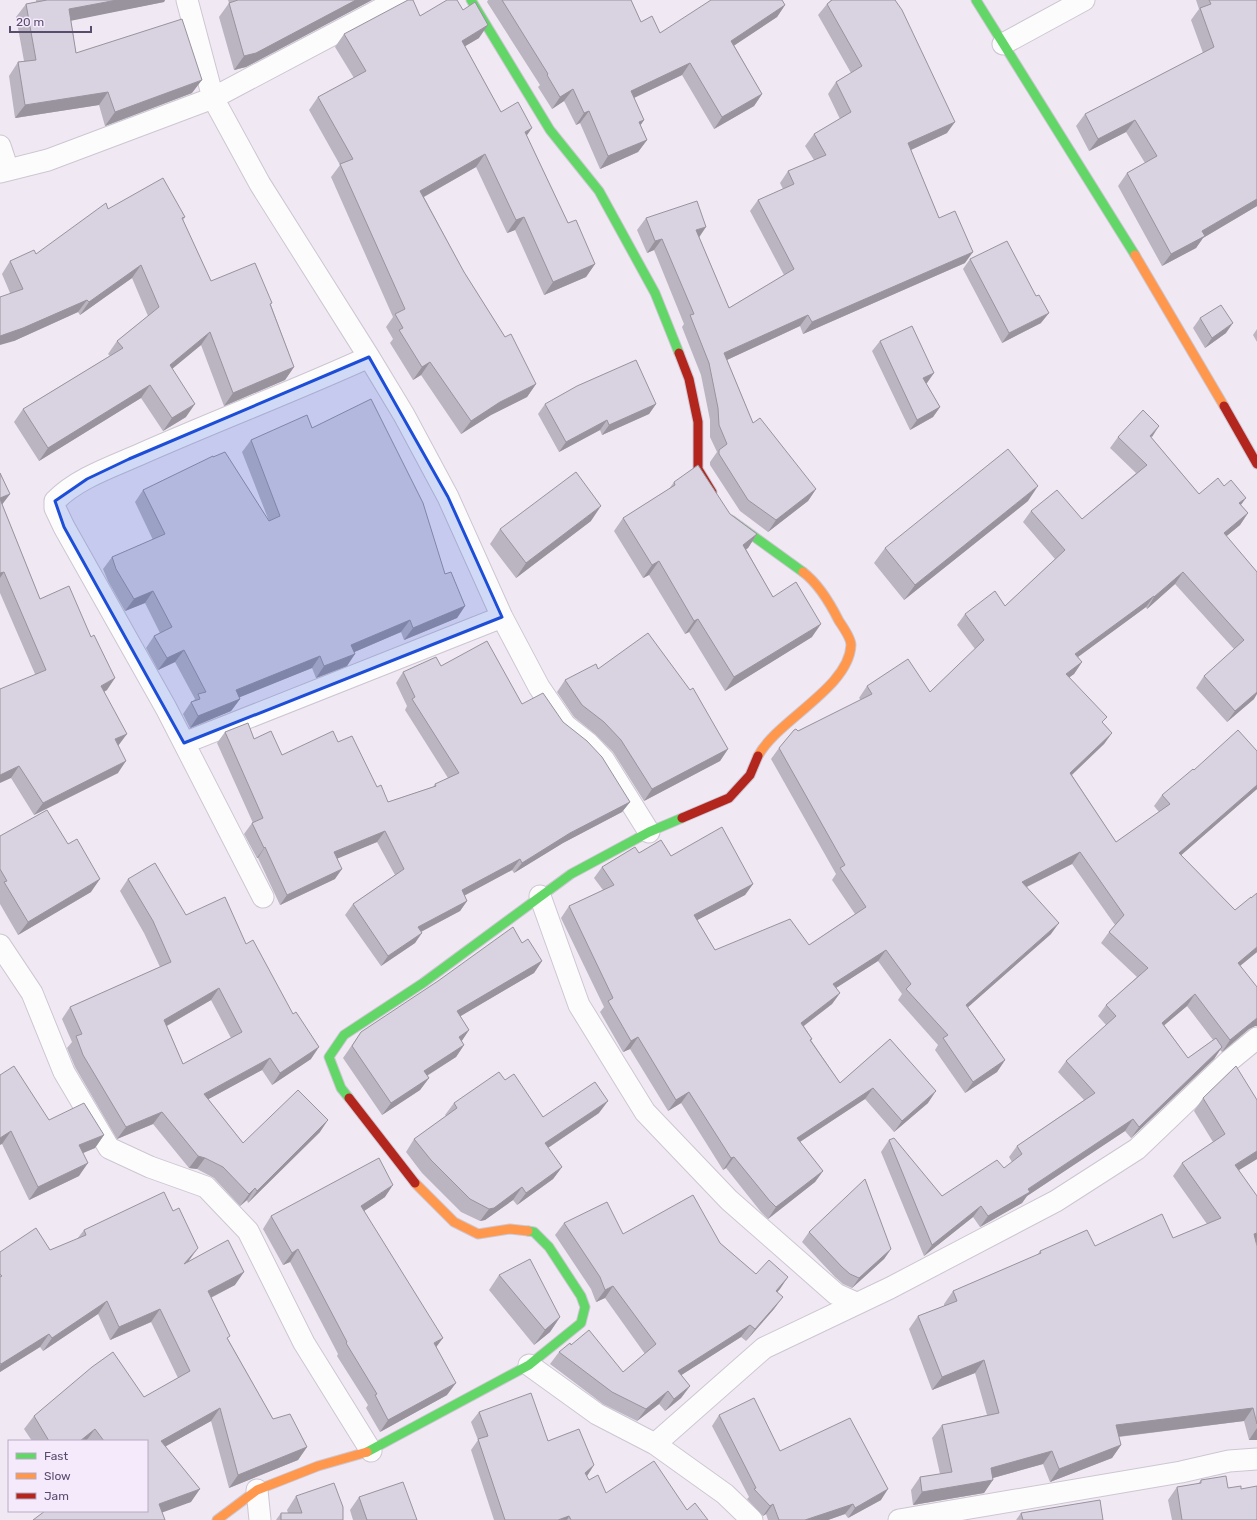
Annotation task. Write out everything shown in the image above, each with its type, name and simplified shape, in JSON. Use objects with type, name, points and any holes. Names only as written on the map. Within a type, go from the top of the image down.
[{"type":"street","points":[[187,0],[213,98],[260,184],[404,415],[448,497],[502,617],[539,687],[565,725],[588,743],[604,760],[649,832]]},
{"type":"street","points":[[0,146],[4,171],[48,160],[213,98],[398,0]]},
{"type":"street","points":[[471,0],[550,130],[599,191],[655,293],[689,379],[698,422],[698,469],[718,501]]},
{"type":"street","points":[[976,0],[1108,210],[1220,398],[1257,464]]},
{"type":"street","points":[[1003,44],[1084,0]]},
{"type":"street","points":[[263,897],[166,708],[64,527],[55,508],[55,500],[62,493],[128,459],[211,423],[303,387],[369,357]]},
{"type":"street","points":[[217,1520],[257,1490],[318,1466],[371,1451],[529,1365],[581,1323],[586,1307],[553,1253],[534,1232],[510,1229],[478,1234],[454,1222],[413,1181],[362,1117],[341,1088],[329,1057],[344,1035],[423,983],[571,874],[649,832],[729,798],[750,775],[759,754],[780,730],[808,707],[846,666],[851,644],[834,608],[813,580],[731,520],[726,514]]},
{"type":"street","points":[[184,743],[502,617]]},
{"type":"street","points":[[540,896],[579,1005],[645,1112],[729,1200],[836,1294],[856,1303]]},
{"type":"street","points":[[0,945],[32,993],[64,1072],[109,1148],[150,1167],[206,1188],[248,1231],[304,1343],[371,1451]]},
{"type":"street","points":[[655,1444],[764,1348],[890,1288],[1056,1201],[1137,1149],[1229,1061],[1257,1038]]},
{"type":"street","points":[[529,1365],[597,1414],[655,1444],[725,1494],[752,1520]]},
{"type":"street","points":[[899,1520],[1173,1473],[1229,1461],[1257,1459]]},
{"type":"street","points":[[257,1490],[260,1520]]},
{"type":"highlighted area","points":[[369,357],[448,497],[502,617],[184,743],[64,527],[55,501],[87,479],[129,459]]},
{"type":"building","points":[[47,0],[117,0],[69,9],[76,53],[182,19],[202,80],[115,112],[108,92],[25,105],[18,62],[36,60],[26,4]]},
{"type":"building","points":[[238,0],[356,0],[256,53],[244,56],[229,3]]},
{"type":"building","points":[[408,0],[413,0],[420,16],[447,0],[457,0],[463,10],[475,2],[488,25],[462,41],[501,112],[518,102],[532,128],[525,132],[568,223],[576,220],[595,264],[553,282],[524,217],[516,220],[485,154],[420,191],[464,272],[505,337],[511,334],[536,384],[500,402],[471,421],[430,362],[422,367],[399,330],[403,328],[395,314],[405,309],[340,164],[353,159],[318,97],[366,71],[344,34]]},
{"type":"building","points":[[502,0],[631,0],[641,22],[652,16],[660,33],[711,0],[782,0],[785,5],[731,41],[762,94],[722,117],[690,63],[631,91],[644,120],[639,122],[647,140],[608,156],[589,111],[584,113],[573,89],[560,97],[547,75],[548,74]]},
{"type":"building","points":[[832,0],[895,0],[902,10],[955,122],[908,143],[939,218],[955,211],[973,252],[812,322],[808,315],[724,353],[753,423],[760,418],[816,489],[776,520],[748,500],[719,454],[719,450],[727,444],[719,425],[718,408],[709,363],[690,315],[694,314],[662,239],[655,241],[646,218],[697,201],[706,227],[696,230],[729,308],[794,269],[758,200],[794,184],[788,171],[826,155],[814,134],[851,112],[836,82],[862,66],[827,4]]},
{"type":"building","points":[[1209,0],[1257,0],[1257,199],[1202,231],[1205,236],[1171,254],[1127,173],[1157,156],[1135,120],[1098,139],[1085,114],[1214,47],[1200,8],[1211,4]]},
{"type":"building","points":[[163,178],[185,217],[182,218],[211,281],[255,263],[272,303],[270,304],[294,367],[233,393],[210,332],[170,365],[195,404],[172,418],[150,385],[48,448],[23,409],[123,348],[117,341],[159,307],[141,265],[89,302],[87,300],[23,328],[0,336],[0,297],[23,289],[10,261],[34,250],[36,254],[106,203],[108,209]]},
{"type":"building","points":[[1007,241],[1036,296],[1039,295],[1049,313],[1009,333],[970,259]]},
{"type":"building","points":[[1221,305],[1233,323],[1212,338],[1200,318]]},
{"type":"building","points":[[912,326],[934,373],[923,378],[940,407],[917,420],[880,341]]},
{"type":"building","points":[[636,360],[656,404],[609,425],[607,420],[566,442],[545,404],[577,386]]},
{"type":"building","points":[[371,399],[423,503],[445,574],[451,572],[465,606],[413,628],[410,620],[351,645],[355,654],[324,666],[320,656],[236,690],[240,699],[198,716],[191,702],[200,699],[198,694],[206,692],[184,650],[167,658],[154,636],[172,627],[153,591],[134,599],[116,569],[112,557],[165,534],[143,490],[213,456],[225,452],[269,521],[280,516],[251,440],[307,415],[312,428]]},
{"type":"building","points":[[1143,410],[1159,426],[1150,436],[1199,494],[1218,478],[1224,486],[1231,480],[1246,498],[1239,503],[1248,513],[1224,533],[1257,572],[1257,692],[1235,711],[1204,676],[1244,640],[1183,572],[1154,597],[1075,654],[1082,662],[1066,674],[1107,717],[1102,722],[1112,733],[1070,773],[1116,842],[1170,804],[1162,795],[1193,769],[1194,770],[1238,730],[1257,751],[1257,785],[1179,853],[1235,910],[1257,893],[1257,947],[1238,963],[1257,987],[1257,1018],[1230,1040],[1195,994],[1162,1023],[1188,1058],[1216,1038],[1222,1047],[1139,1127],[1133,1119],[1028,1189],[1030,1192],[988,1216],[981,1206],[932,1245],[889,1140],[894,1138],[942,1196],[997,1160],[1004,1168],[1022,1154],[1017,1146],[1095,1093],[1066,1061],[1116,1016],[1106,1005],[1148,968],[1109,932],[1124,915],[1080,852],[1022,882],[1059,923],[966,1005],[1005,1060],[973,1082],[943,1038],[948,1035],[906,989],[911,984],[886,950],[833,984],[840,993],[801,1023],[812,1039],[810,1040],[840,1083],[890,1039],[936,1091],[902,1121],[873,1088],[797,1138],[823,1171],[776,1207],[734,1157],[731,1158],[689,1092],[676,1100],[638,1037],[631,1041],[608,1001],[613,998],[569,906],[614,885],[602,867],[635,847],[639,853],[661,840],[671,856],[722,827],[753,884],[694,915],[715,950],[790,919],[809,945],[866,907],[840,868],[845,865],[779,748],[794,730],[796,729],[798,731],[872,694],[867,686],[908,659],[930,692],[984,640],[965,614],[995,591],[1005,606],[1065,550],[1031,511],[1057,490],[1082,519],[1147,465],[1118,437]]},
{"type":"building","points":[[1008,449],[1038,486],[915,585],[885,548]]},
{"type":"building","points":[[698,465],[730,514],[757,534],[743,545],[773,597],[796,582],[821,624],[734,677],[698,619],[694,621],[659,561],[652,565],[623,518],[675,485],[674,482]]},
{"type":"building","points":[[576,472],[601,506],[526,563],[500,529]]},
{"type":"building","points":[[0,473],[10,494],[0,498]]},
{"type":"building","points":[[0,499],[40,599],[69,586],[91,637],[94,635],[115,678],[101,686],[127,734],[115,739],[126,761],[43,803],[19,766],[0,775],[0,689],[46,670],[4,572],[0,573]]},
{"type":"building","points":[[648,633],[690,690],[693,688],[728,749],[652,789],[621,740],[604,722],[582,705],[565,680],[596,664],[598,669]]},
{"type":"building","points":[[487,641],[522,704],[543,693],[563,722],[587,741],[602,757],[630,802],[570,833],[522,863],[520,859],[462,890],[467,901],[418,927],[422,933],[388,956],[353,904],[404,869],[385,831],[334,852],[342,869],[287,895],[252,823],[263,818],[225,732],[248,723],[254,739],[271,731],[282,755],[333,731],[338,742],[352,736],[377,787],[381,785],[388,802],[436,786],[435,784],[459,773],[412,699],[415,697],[403,672],[436,657],[441,666]]},
{"type":"building","points":[[47,810],[68,844],[77,839],[100,879],[28,922],[4,882],[7,881],[0,869],[0,836]]},
{"type":"building","points":[[155,863],[186,915],[225,897],[246,944],[253,940],[293,1014],[296,1012],[319,1047],[280,1073],[270,1058],[204,1094],[243,1143],[298,1090],[328,1120],[257,1191],[255,1188],[249,1194],[223,1167],[198,1156],[162,1112],[126,1127],[83,1055],[76,1036],[82,1034],[70,1007],[171,962],[153,921],[128,879]],"holes":[[[219,988],[242,1032],[183,1064],[164,1020]]]},
{"type":"building","points":[[513,927],[522,943],[528,939],[542,961],[457,1011],[469,1030],[459,1037],[464,1045],[424,1071],[429,1078],[391,1103],[352,1046],[361,1032],[438,981]]},
{"type":"building","points":[[14,1066],[49,1120],[84,1103],[104,1135],[79,1145],[88,1163],[38,1187],[11,1131],[0,1138],[0,1075]]},
{"type":"building","points":[[1236,1066],[1257,1100],[1257,1151],[1235,1165],[1257,1196],[1257,1233],[1254,1234],[1257,1246],[1257,1424],[1253,1408],[1116,1425],[1121,1445],[1059,1469],[1052,1451],[991,1468],[993,1480],[922,1492],[920,1477],[952,1472],[942,1425],[999,1413],[984,1360],[942,1377],[918,1316],[957,1301],[953,1291],[1041,1253],[1040,1251],[1087,1230],[1095,1246],[1162,1214],[1173,1238],[1221,1218],[1182,1163],[1225,1134],[1203,1098]]},
{"type":"building","points":[[499,1072],[505,1080],[514,1074],[543,1117],[595,1082],[608,1101],[545,1143],[562,1167],[526,1193],[522,1187],[494,1208],[489,1209],[470,1199],[431,1160],[414,1139],[457,1108],[454,1103]]},
{"type":"building","points":[[379,1158],[393,1185],[361,1206],[443,1338],[434,1343],[456,1383],[388,1420],[375,1395],[377,1394],[346,1343],[347,1342],[298,1249],[292,1253],[271,1216]]},
{"type":"building","points":[[865,1179],[891,1249],[859,1278],[850,1274],[842,1267],[809,1232]]},
{"type":"building","points":[[164,1192],[173,1211],[179,1208],[198,1248],[184,1264],[228,1240],[244,1272],[208,1291],[230,1336],[227,1338],[273,1419],[290,1414],[307,1447],[238,1475],[220,1408],[161,1441],[200,1489],[159,1504],[165,1520],[33,1520],[44,1512],[148,1512],[148,1440],[103,1440],[95,1429],[81,1440],[48,1440],[34,1416],[92,1367],[113,1352],[144,1397],[190,1371],[160,1309],[119,1327],[107,1301],[52,1338],[49,1334],[1,1364],[0,1363],[0,1277],[2,1276],[0,1274],[0,1252],[36,1228],[50,1250],[86,1235],[84,1230]]},
{"type":"building","points":[[693,1195],[720,1243],[756,1274],[769,1260],[788,1277],[776,1291],[783,1297],[755,1329],[750,1325],[678,1371],[690,1386],[674,1399],[668,1391],[646,1409],[612,1392],[559,1352],[570,1343],[571,1345],[589,1330],[623,1372],[656,1344],[613,1286],[605,1290],[600,1277],[564,1223],[607,1202],[623,1234]]},
{"type":"building","points":[[530,1259],[560,1317],[545,1330],[499,1275]]},
{"type":"building","points":[[531,1393],[548,1441],[579,1429],[594,1465],[585,1473],[589,1480],[598,1475],[606,1493],[654,1461],[687,1510],[695,1503],[708,1520],[571,1520],[569,1516],[558,1520],[505,1520],[478,1439],[488,1436],[479,1412]]},
{"type":"building","points":[[754,1398],[780,1451],[850,1418],[888,1489],[855,1508],[853,1504],[805,1520],[779,1520],[773,1504],[770,1506],[754,1489],[756,1488],[719,1415]]},
{"type":"building","points":[[1226,1476],[1228,1488],[1241,1486],[1241,1489],[1257,1486],[1257,1520],[1182,1520],[1177,1487],[1201,1483],[1201,1480]]},
{"type":"building","points":[[403,1482],[417,1520],[367,1520],[359,1497]]},
{"type":"building","points":[[334,1483],[343,1507],[343,1520],[281,1520],[281,1513],[302,1513],[296,1496]]},
{"type":"building","points":[[1100,1500],[1103,1520],[1023,1520],[1021,1513]]},
{"type":"traffic: fast","points":[[471,0],[550,130],[599,191],[655,293],[679,353]]},
{"type":"traffic: fast","points":[[976,0],[1135,255]]},
{"type":"traffic: fast","points":[[731,520],[803,572]]},
{"type":"traffic: fast","points":[[349,1098],[341,1088],[329,1057],[344,1035],[423,983],[571,874],[649,832],[682,818]]},
{"type":"traffic: fast","points":[[367,1452],[529,1365],[581,1323],[585,1307],[581,1296],[549,1247],[534,1232],[528,1231]]},
{"type":"traffic: slow","points":[[1135,255],[1224,406]]},
{"type":"traffic: slow","points":[[758,756],[767,743],[780,730],[826,690],[847,661],[851,645],[848,636],[824,594],[803,572]]},
{"type":"traffic: slow","points":[[415,1183],[454,1222],[478,1234],[510,1229],[528,1231]]},
{"type":"traffic: slow","points":[[217,1520],[257,1490],[318,1466],[367,1452]]},
{"type":"traffic: jam","points":[[679,353],[689,379],[698,422],[698,469],[712,492]]},
{"type":"traffic: jam","points":[[1224,406],[1257,464]]},
{"type":"traffic: jam","points":[[682,818],[729,798],[750,775],[758,756]]},
{"type":"traffic: jam","points":[[349,1098],[415,1183]]}]
